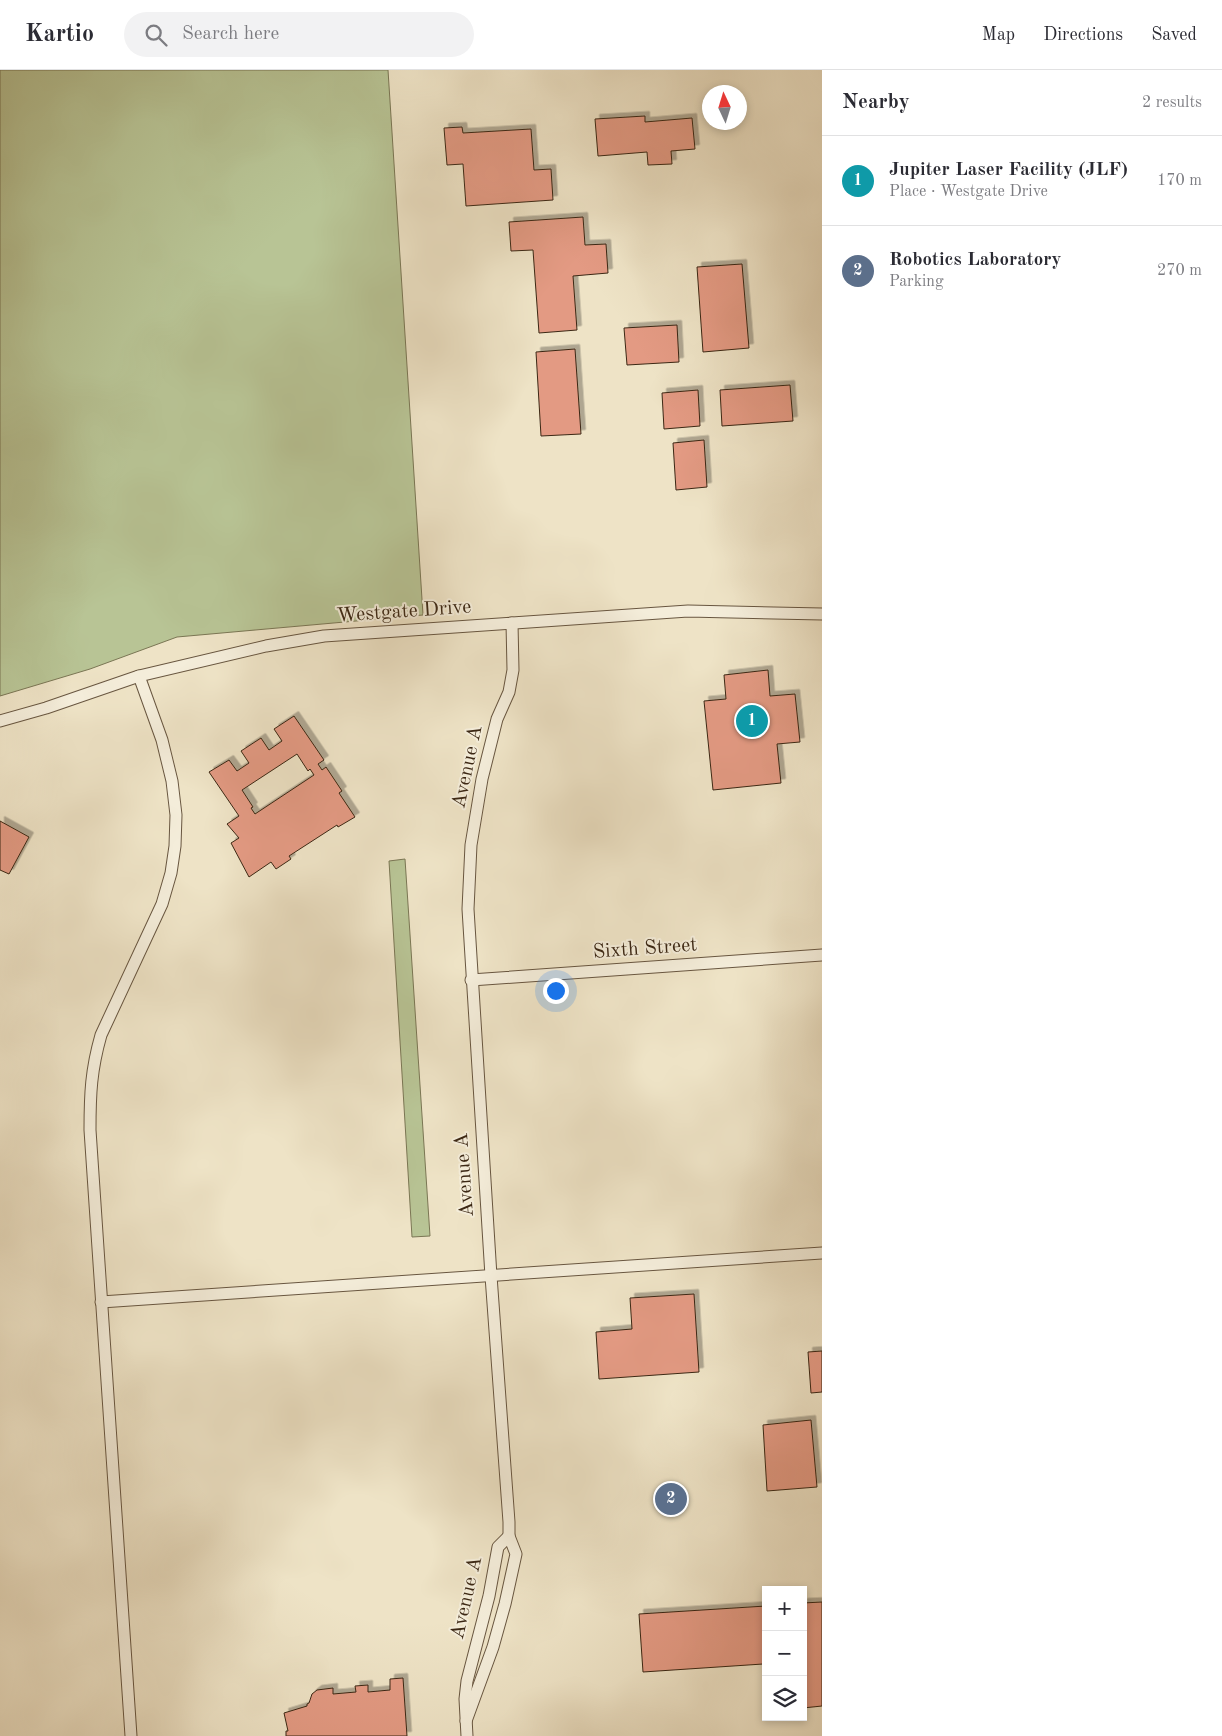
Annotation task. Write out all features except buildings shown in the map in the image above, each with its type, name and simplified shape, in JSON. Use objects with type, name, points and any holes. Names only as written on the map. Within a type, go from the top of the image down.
[{"type":"street","name":"Westgate Drive","points":[[0,721],[46,708],[139,676],[266,646],[324,636],[688,611],[822,614]]},
{"type":"street","name":"Avenue A","points":[[467,1736],[465,1699],[467,1681],[489,1596],[498,1547],[509,1536],[471,980],[468,909],[471,846],[486,762],[497,719],[509,692],[513,670],[512,623]]},
{"type":"street","points":[[131,1736],[90,1130],[92,1073],[101,1035],[162,904],[172,873],[175,846],[176,815],[172,781],[162,740],[139,676]]},
{"type":"street","name":"Sixth Street","points":[[471,980],[822,955]]},
{"type":"street","points":[[101,1302],[822,1252]]},
{"type":"street","points":[[466,1721],[493,1647],[505,1604],[516,1554],[509,1536]]},
{"type":"green space","points":[[0,70],[388,70],[423,615],[177,637],[90,669],[0,696]]},
{"type":"green space","points":[[405,859],[430,1236],[412,1237],[389,861]]},
{"type":"place","name":"Jupiter Laser Facility (JLF)","points":[[752,721]]},
{"type":"place","name":"Robotics Laboratory","points":[[671,1499]]}]
